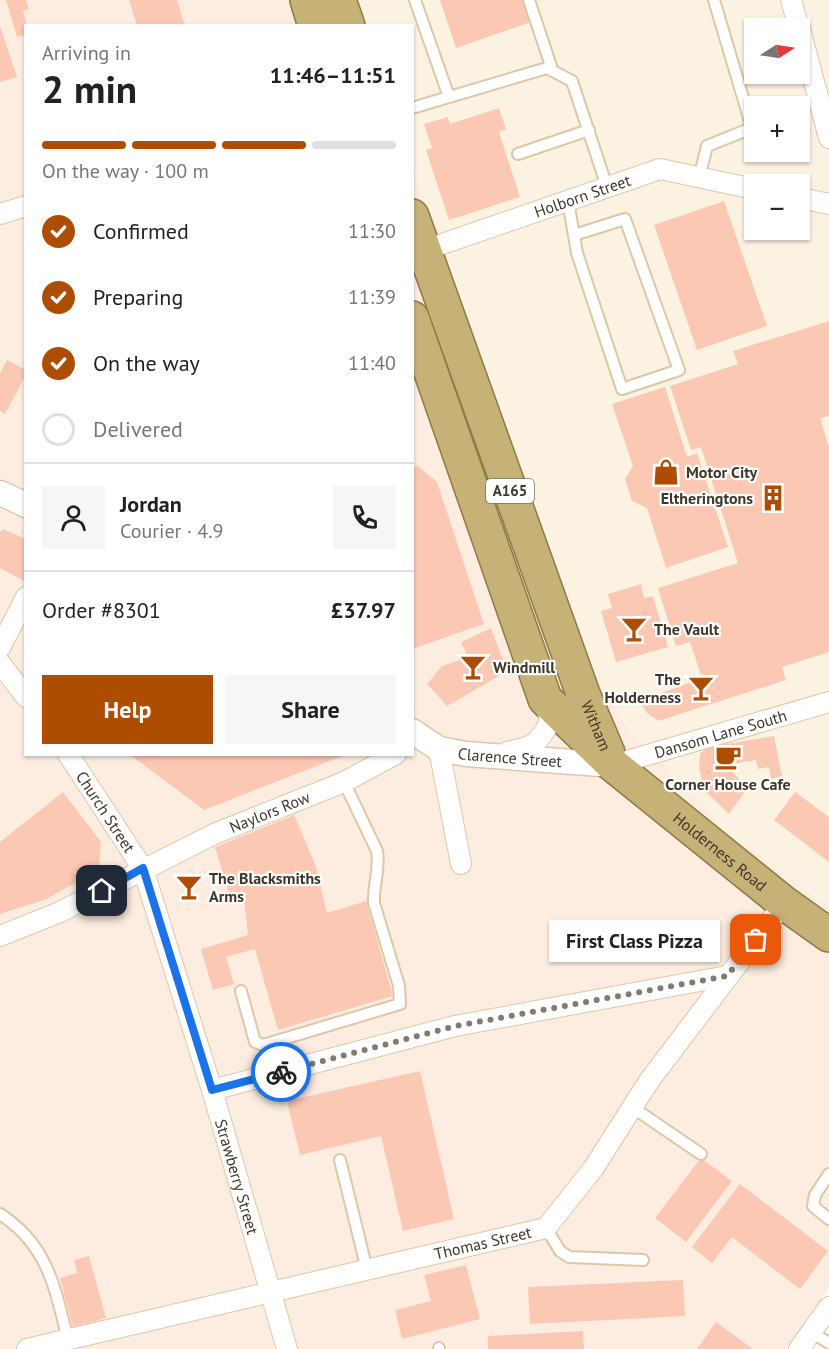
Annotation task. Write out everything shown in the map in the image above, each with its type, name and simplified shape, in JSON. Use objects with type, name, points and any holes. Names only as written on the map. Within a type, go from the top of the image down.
[{"type":"highway","points":[[307,0],[314,24]]},
{"type":"highway","points":[[339,0],[347,24]]},
{"type":"highway","name":"Witham","points":[[414,228],[418,252],[583,694],[613,765]]},
{"type":"highway","name":"Witham","points":[[414,324],[545,699],[613,765]]},
{"type":"highway","name":"Holderness Road","points":[[613,765],[784,903],[829,935]]},
{"type":"street","points":[[791,0],[796,18]]},
{"type":"street","points":[[810,69],[829,137]]},
{"type":"street","name":"Holborn Street","points":[[418,252],[660,169],[744,187]]},
{"type":"street","points":[[810,200],[829,204]]},
{"type":"street","points":[[0,214],[24,207]]},
{"type":"street","points":[[0,494],[24,504]]},
{"type":"street","points":[[0,648],[24,601]]},
{"type":"street","points":[[0,663],[24,694]]},
{"type":"street","points":[[487,756],[532,747],[550,722],[545,699]]},
{"type":"street","name":"Dansom Lane South","points":[[613,765],[829,702]]},
{"type":"street","points":[[422,742],[461,864]]},
{"type":"street","name":"Clarence Street","points":[[422,742],[487,756],[613,765]]},
{"type":"street","name":"Church Street","points":[[69,756],[143,868]]},
{"type":"street","name":"Naylors Row","points":[[0,936],[60,912],[214,834],[344,782],[392,756]]},
{"type":"street","name":"Strawberry Street","points":[[143,868],[272,1290],[287,1349]]},
{"type":"street","name":"Thomas Street","points":[[27,1349],[272,1290],[546,1228],[593,1169],[632,1107],[727,976],[784,903]]},
{"type":"street","points":[[212,1090],[456,1026],[727,976]]},
{"type":"street","points":[[799,1349],[829,1307]]},
{"type":"lane","points":[[415,0],[449,97]]},
{"type":"lane","points":[[529,0],[552,69]]},
{"type":"lane","points":[[699,178],[707,146],[752,128],[714,0]]},
{"type":"lane","points":[[414,107],[548,68],[552,69],[572,81],[607,187]]},
{"type":"lane","points":[[518,154],[589,130]]},
{"type":"lane","points":[[568,201],[577,253],[622,389],[679,370],[625,219],[574,234]]},
{"type":"lane","points":[[241,991],[255,1042],[263,1045],[400,1004],[399,986],[374,903],[373,891],[379,864],[377,851],[344,782]]},
{"type":"lane","points":[[632,1107],[701,1154]]},
{"type":"lane","points":[[340,1160],[367,1270]]},
{"type":"lane","points":[[829,1174],[815,1195],[813,1206],[829,1219]]},
{"type":"lane","points":[[0,1214],[20,1227],[51,1274],[68,1340]]},
{"type":"lane","points":[[546,1228],[560,1251],[569,1257],[643,1260]]},
{"type":"lane","points":[[811,1332],[829,1342]]},
{"type":"shaded area","points":[[0,0],[354,0],[363,24],[24,24],[24,756],[414,756],[414,174],[459,305],[723,827],[829,907],[829,1288],[786,1349],[0,1349]]},
{"type":"shaded area","points":[[354,0],[829,0],[829,907],[723,827],[628,728],[594,678],[414,174],[414,24],[363,24]]},
{"type":"building","points":[[6,0],[26,0],[29,9],[23,11],[26,24],[24,24],[24,35],[17,37]]},
{"type":"building","points":[[129,0],[177,0],[184,24],[136,24]]},
{"type":"building","points":[[440,0],[524,0],[531,22],[456,48]]},
{"type":"building","points":[[0,26],[17,77],[0,82]]},
{"type":"building","points":[[499,108],[506,129],[499,132],[520,197],[449,220],[426,150],[432,148],[424,124],[448,117],[450,124]]},
{"type":"building","points":[[724,201],[767,326],[697,350],[654,225]]},
{"type":"building","name":"Eltheringtons","points":[[829,321],[829,416],[820,418],[829,447],[829,652],[782,667],[786,680],[658,721],[647,713],[640,701],[702,678],[690,642],[676,646],[658,588],[738,563],[701,447],[691,450],[670,386],[738,364],[733,351]]},
{"type":"building","points":[[7,360],[24,369],[24,379],[5,414],[0,411],[0,373]]},
{"type":"building","name":"Motor City","points":[[665,387],[687,457],[697,453],[728,547],[666,568],[647,508],[632,501],[625,479],[633,466],[612,404]]},
{"type":"building","points":[[418,466],[437,482],[484,624],[414,648],[414,467]]},
{"type":"building","points":[[3,529],[24,538],[24,581],[0,568],[0,532]]},
{"type":"building","name":"The Vault","points":[[641,584],[644,598],[653,596],[668,647],[616,662],[601,611],[612,608],[608,594]]},
{"type":"building","name":"Windmill","points":[[491,628],[503,660],[504,673],[447,706],[427,684],[442,666],[468,657],[461,642]]},
{"type":"building","points":[[774,736],[782,776],[771,779],[769,767],[758,769],[756,760],[732,764],[734,774],[748,787],[729,814],[705,791],[699,769],[700,754],[707,747]]},
{"type":"building","points":[[132,756],[342,756],[204,810]]},
{"type":"building","points":[[63,792],[101,842],[99,869],[47,899],[0,914],[0,842]]},
{"type":"building","points":[[795,792],[829,817],[829,862],[774,820]]},
{"type":"building","points":[[294,815],[315,864],[327,913],[366,901],[393,996],[278,1030],[255,949],[226,957],[234,984],[213,990],[201,949],[248,935],[243,891],[230,897],[215,847]]},
{"type":"building","points":[[420,1071],[454,1219],[403,1231],[381,1136],[300,1155],[287,1101]]},
{"type":"building","points":[[701,1158],[732,1181],[686,1242],[655,1218]]},
{"type":"building","points":[[740,1184],[828,1251],[800,1289],[732,1237],[712,1263],[692,1247]]},
{"type":"building","points":[[89,1256],[106,1318],[73,1327],[60,1278],[77,1273],[74,1260]]},
{"type":"building","points":[[466,1265],[480,1319],[402,1339],[395,1310],[431,1301],[424,1275]]},
{"type":"building","points":[[683,1280],[685,1316],[530,1324],[528,1287]]},
{"type":"building","points":[[716,1322],[753,1349],[697,1349]]},
{"type":"building","points":[[583,1331],[584,1349],[488,1349],[488,1336]]},
{"type":"way so far","points":[[281,1072],[456,1026],[727,976],[756,940]]},
{"type":"place","name":"Motor City","points":[[666,472]]},
{"type":"place","name":"Eltheringtons","points":[[773,498]]},
{"type":"place","name":"The Vault","points":[[634,629]]},
{"type":"place","name":"Windmill","points":[[473,667]]},
{"type":"place","name":"The Holderness","points":[[701,688]]},
{"type":"place","name":"Corner House Cafe","points":[[728,757]]},
{"type":"place","name":"The Blacksmiths Arms","points":[[189,887]]},
{"type":"place","name":"First Class Pizza","points":[[756,940]]},
{"type":"route","points":[[102,891],[143,868],[212,1090],[281,1072]]}]
